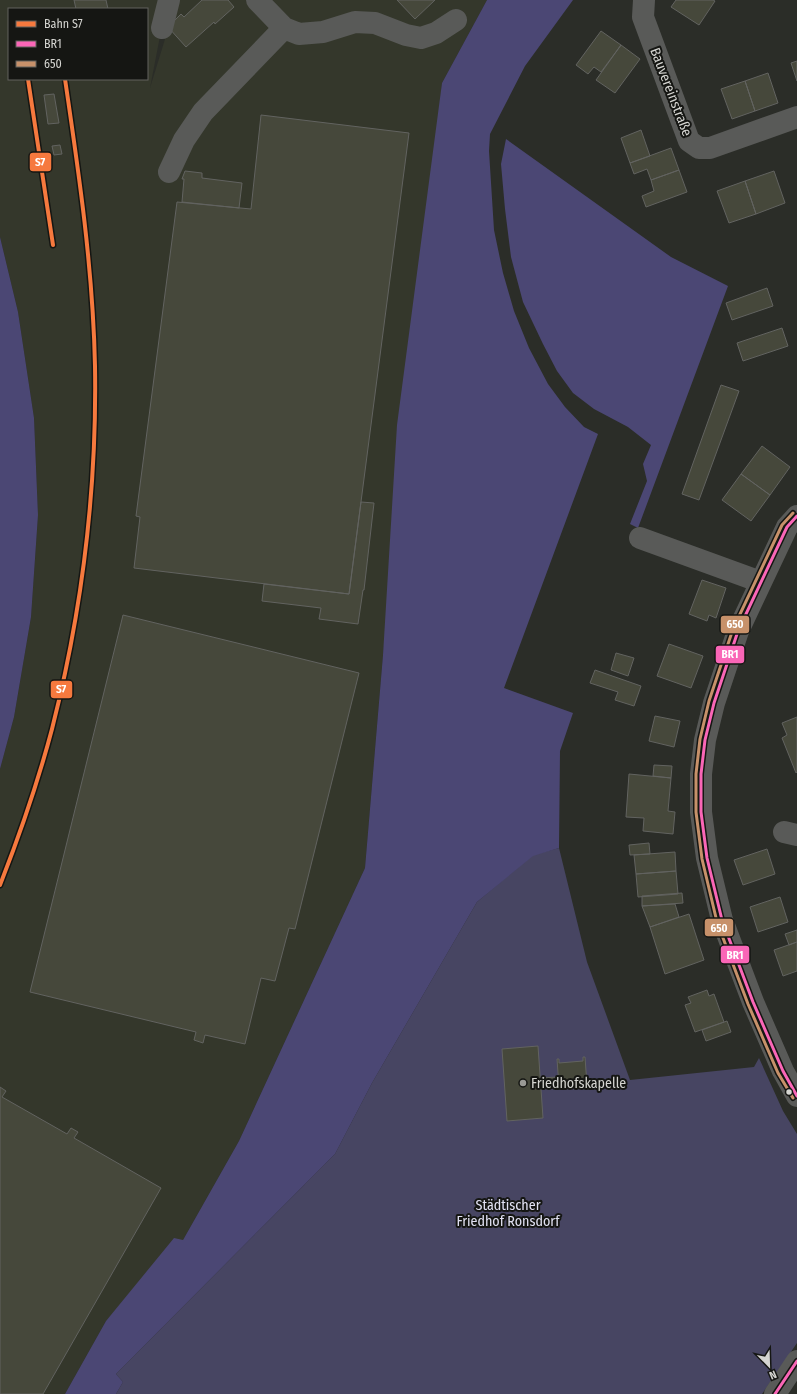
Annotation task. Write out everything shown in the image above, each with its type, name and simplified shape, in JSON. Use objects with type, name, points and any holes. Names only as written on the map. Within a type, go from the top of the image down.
[{"type":"street","points":[[162,28],[169,0]]},
{"type":"street","points":[[258,0],[284,28],[299,34],[323,32],[354,22],[375,23],[406,36],[421,38],[436,33],[456,20]]},
{"type":"street","name":"Bauvereinstraße","points":[[644,0],[643,17],[689,142],[699,148],[710,148],[797,117]]},
{"type":"street","points":[[169,172],[184,140],[203,112],[284,28]]},
{"type":"street","points":[[797,516],[787,527],[738,631],[714,703],[705,740],[701,774],[702,812],[707,858],[722,920],[753,1002],[783,1071],[797,1096]]},
{"type":"street","points":[[640,538],[761,582]]},
{"type":"street","points":[[775,1394],[797,1361]]},
{"type":"shaded area","points":[[0,0],[167,0],[150,88],[177,0],[487,0],[442,83],[383,655],[365,868],[239,1141],[183,1240],[106,1321],[65,1394],[0,1394],[0,769],[14,717],[31,617],[38,515],[34,418],[18,312],[0,237]]},
{"type":"shaded area","points":[[487,0],[573,0],[525,66],[490,134],[489,151],[494,230],[503,273],[514,311],[529,348],[548,384],[565,407],[584,427],[598,434],[504,688],[573,713],[560,751],[559,848],[533,856],[477,902],[372,1083],[335,1154],[116,1374],[123,1382],[116,1394],[65,1394],[106,1321],[174,1238],[183,1240],[239,1141],[365,868],[383,655],[397,425],[442,83]]},
{"type":"shaded area","points":[[506,139],[671,257],[728,286],[638,528],[630,524],[647,481],[643,464],[651,445],[628,427],[594,409],[573,393],[557,371],[523,302],[511,257],[505,209],[501,164]]},
{"type":"shaded area","points":[[0,237],[18,312],[34,418],[38,515],[31,617],[14,717],[0,769]]},
{"type":"green space","name":"Städtischer Friedhof Ronsdorf","points":[[559,848],[587,962],[630,1080],[754,1067],[759,1058],[783,1111],[797,1134],[797,1343],[762,1394],[116,1394],[123,1382],[116,1374],[335,1154],[372,1083],[477,902],[533,855]]},
{"type":"building","points":[[74,0],[106,0],[108,8],[76,8]]},
{"type":"building","points":[[202,0],[228,0],[234,7],[215,24],[214,22],[186,47],[168,27],[181,14],[184,17]]},
{"type":"building","points":[[397,0],[435,0],[415,19]]},
{"type":"building","points":[[676,0],[715,1],[699,25],[671,7]]},
{"type":"building","points":[[601,31],[621,45],[601,72],[594,67],[588,74],[576,65]]},
{"type":"building","points":[[621,45],[640,59],[615,93],[596,80]]},
{"type":"building","points":[[797,61],[797,81],[791,63]]},
{"type":"building","points":[[768,73],[778,103],[755,111],[745,81]]},
{"type":"building","points":[[745,81],[755,111],[732,119],[721,89]]},
{"type":"building","points":[[54,94],[59,123],[48,124],[44,95]]},
{"type":"building","points":[[261,115],[409,133],[349,594],[134,568],[140,517],[136,516],[177,202],[251,209]]},
{"type":"building","points":[[641,130],[650,156],[630,163],[621,138]]},
{"type":"building","points":[[60,145],[62,154],[54,155],[52,146]]},
{"type":"building","points":[[671,148],[679,170],[651,180],[647,169],[634,174],[630,163]]},
{"type":"building","points":[[679,170],[687,192],[646,207],[642,196],[654,191],[651,180]]},
{"type":"building","points":[[185,171],[202,173],[202,178],[242,183],[239,208],[182,202],[184,179],[182,179]]},
{"type":"building","points":[[774,171],[785,203],[756,214],[745,181]]},
{"type":"building","points":[[745,181],[756,214],[729,223],[717,191]]},
{"type":"building","points":[[767,288],[773,306],[732,320],[726,303]]},
{"type":"building","points":[[782,328],[788,346],[743,361],[737,343]]},
{"type":"building","points":[[721,385],[739,391],[699,500],[682,494]]},
{"type":"building","points":[[762,446],[790,467],[770,495],[741,474]]},
{"type":"building","points":[[741,474],[770,495],[751,521],[722,500]]},
{"type":"building","points":[[361,502],[374,503],[364,590],[358,624],[319,619],[321,608],[262,601],[264,584],[349,594]]},
{"type":"building","points":[[702,580],[726,588],[716,618],[709,615],[707,621],[689,614]]},
{"type":"building","points":[[123,615],[359,673],[295,929],[289,928],[275,981],[261,978],[245,1044],[205,1035],[203,1043],[194,1040],[196,1032],[30,992]]},
{"type":"building","points":[[669,644],[703,656],[691,688],[657,676]]},
{"type":"building","points":[[616,653],[634,658],[628,676],[611,670]]},
{"type":"building","points":[[595,670],[641,686],[634,706],[615,700],[618,692],[590,683]]},
{"type":"building","points":[[655,716],[680,721],[674,747],[649,741]]},
{"type":"building","points":[[797,717],[796,773],[782,738],[787,735],[782,723]]},
{"type":"building","points":[[654,765],[672,766],[671,778],[653,776]]},
{"type":"building","points":[[629,774],[671,778],[668,811],[675,812],[673,834],[643,831],[644,818],[626,817]]},
{"type":"building","points":[[649,843],[650,854],[630,855],[629,845]]},
{"type":"building","points":[[767,849],[775,874],[743,885],[734,860]]},
{"type":"building","points":[[675,852],[676,871],[636,874],[634,855]]},
{"type":"building","points":[[676,871],[678,894],[638,897],[636,874]]},
{"type":"building","points":[[682,893],[683,903],[642,906],[642,896]]},
{"type":"building","points":[[780,897],[788,922],[758,932],[750,907]]},
{"type":"building","points":[[675,904],[679,917],[650,927],[642,906]]},
{"type":"building","points":[[689,914],[704,960],[665,974],[650,927]]},
{"type":"building","points":[[797,930],[797,942],[789,945],[785,934]]},
{"type":"building","points":[[797,942],[797,971],[783,976],[774,950]]},
{"type":"building","points":[[707,990],[709,996],[714,994],[724,1022],[695,1032],[685,1005],[691,1003],[688,997]]},
{"type":"building","points":[[727,1021],[731,1032],[706,1041],[702,1030]]},
{"type":"building","name":"Friedhofskapelle","points":[[538,1046],[543,1118],[507,1121],[502,1049]]},
{"type":"building","points":[[583,1057],[585,1057],[587,1085],[559,1087],[557,1059],[559,1059],[559,1063],[583,1061]]},
{"type":"building","points":[[558,1077],[559,1087],[541,1088],[541,1078]]},
{"type":"building","points":[[0,1087],[6,1091],[2,1097],[67,1134],[71,1128],[78,1132],[74,1138],[161,1188],[43,1394],[0,1394]]},
{"type":"rail line","name":"S7","points":[[28,80],[53,245]]},
{"type":"rail line","name":"S7","points":[[0,885],[35,788],[47,749],[63,685],[72,640],[86,549],[90,503],[95,412],[94,330],[84,222],[65,80]]},
{"type":"transit line","name":"650","points":[[793,513],[782,525],[733,629],[709,701],[700,739],[696,774],[696,812],[702,859],[717,922],[748,1004],[778,1073],[793,1098]]},
{"type":"transit line","name":"BR1","points":[[797,516],[787,527],[738,631],[714,703],[705,740],[701,774],[701,812],[707,858],[722,920],[753,1002],[783,1071],[797,1096]]},
{"type":"transit line","name":"BR1","points":[[775,1394],[797,1361]]},
{"type":"place","name":"Friedhofskapelle","points":[[523,1083]]}]
